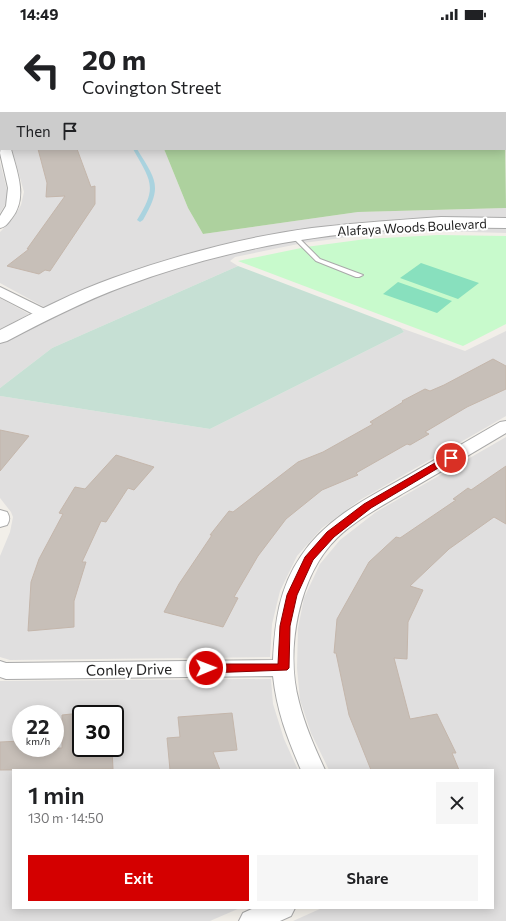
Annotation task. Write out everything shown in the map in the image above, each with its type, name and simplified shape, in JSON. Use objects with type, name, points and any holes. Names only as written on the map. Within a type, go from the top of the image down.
[{"type":"street","points":[[0,224],[13,205],[16,193],[5,150]]},
{"type":"street","name":"Alafaya Woods Boulevard","points":[[0,337],[42,314],[84,295],[182,261],[238,246],[294,236],[375,226],[440,223],[506,223]]},
{"type":"street","points":[[0,291],[42,314]]},
{"type":"street","points":[[313,769],[298,736],[287,701],[283,668],[285,626],[292,595],[308,559],[330,534],[368,506],[506,426]]},
{"type":"street","points":[[0,516],[0,521]]},
{"type":"street","name":"Conley Drive","points":[[0,669],[6,671],[283,668]]},
{"type":"street","points":[[252,921],[280,909]]},
{"type":"lane","points":[[294,236],[318,260],[359,275]]},
{"type":"shaded area","points":[[12,150],[164,150],[188,208],[203,234],[358,212],[506,208],[506,219],[374,222],[131,272],[44,307],[0,283],[0,232],[12,220],[21,205],[24,192]]},
{"type":"shaded area","points":[[0,162],[8,194],[5,205],[0,213]]},
{"type":"shaded area","points":[[442,227],[506,228],[506,233],[436,231],[365,235],[303,243],[235,257],[230,261],[238,266],[52,348],[0,388],[0,344],[89,300],[140,280],[186,265],[242,251],[313,238],[378,231]]},
{"type":"shaded area","points":[[0,298],[29,314],[0,329]]},
{"type":"shaded area","points":[[401,328],[465,351],[506,331],[506,416],[360,500],[322,528],[297,556],[280,591],[272,624],[270,657],[10,660],[0,657],[0,556],[10,532],[13,517],[0,498],[0,396],[210,429],[404,332]]},
{"type":"shaded area","points":[[506,437],[506,921],[293,921],[320,909],[494,909],[494,769],[329,769],[311,733],[300,700],[297,668],[298,628],[304,598],[320,564],[340,540],[376,512]]},
{"type":"shaded area","points":[[271,679],[273,704],[284,739],[298,769],[12,769],[12,909],[238,909],[210,921],[0,921],[0,681]]},
{"type":"green space","points":[[164,150],[505,150],[506,208],[358,212],[203,234],[188,208]]},
{"type":"green space","points":[[438,235],[506,236],[506,324],[463,346],[238,261],[306,247],[366,239]]},
{"type":"green space","points":[[421,263],[479,283],[458,299],[400,278]]},
{"type":"green space","points":[[238,266],[401,328],[404,332],[210,429],[0,396],[0,388],[52,348]]},
{"type":"green space","points":[[398,282],[452,301],[437,313],[383,294]]},
{"type":"building","points":[[38,150],[77,150],[91,187],[95,186],[95,204],[50,271],[45,270],[39,274],[7,266],[29,249],[27,249],[65,196],[46,197],[47,183]]},
{"type":"building","points":[[493,359],[506,366],[506,389],[467,407],[425,432],[429,434],[410,445],[407,444],[356,473],[358,475],[322,490],[286,519],[258,556],[234,597],[238,598],[223,627],[164,612],[179,584],[212,535],[210,535],[229,511],[233,512],[298,462],[323,452],[373,424],[370,422],[403,402],[402,401],[425,389],[430,391],[444,385]]},
{"type":"building","points":[[0,430],[29,436],[0,471]]},
{"type":"building","points":[[116,455],[154,467],[134,490],[128,488],[106,522],[101,521],[82,562],[86,562],[74,601],[74,627],[28,631],[31,582],[39,559],[63,514],[59,513],[75,487],[85,489]]},
{"type":"building","points":[[506,466],[506,524],[494,517],[449,549],[410,586],[423,590],[408,622],[407,659],[394,658],[410,719],[437,714],[456,753],[452,753],[459,769],[371,769],[349,715],[336,653],[334,653],[337,619],[369,562],[396,537],[400,538],[456,500],[453,499],[468,488],[471,490]]},
{"type":"building","points":[[232,713],[237,750],[213,752],[220,769],[170,769],[167,738],[180,737],[178,717]]},
{"type":"building","points":[[72,714],[72,757],[112,757],[113,769],[0,770],[0,742],[12,741],[12,757],[64,757],[64,715]]},
{"type":"waterway","points":[[136,150],[150,177],[153,191],[147,209],[140,220]]},
{"type":"route","points":[[206,668],[283,668],[285,626],[292,595],[308,559],[330,534],[368,506],[451,458]]}]
